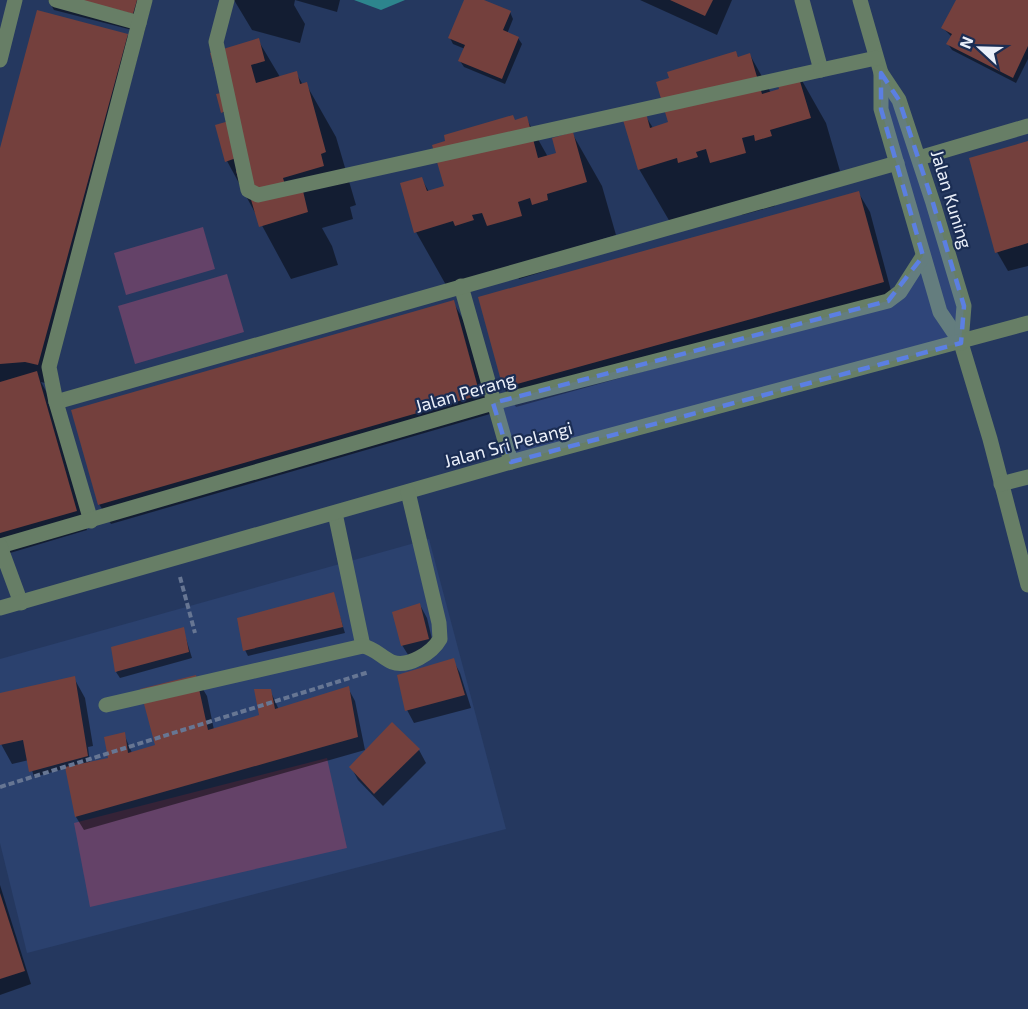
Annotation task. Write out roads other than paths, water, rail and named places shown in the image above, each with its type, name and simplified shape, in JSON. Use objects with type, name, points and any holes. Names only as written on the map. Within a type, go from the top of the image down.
[{"type":"street","points":[[0,60],[15,0]]},
{"type":"street","points":[[56,0],[139,23]]},
{"type":"street","points":[[91,521],[56,402],[49,368],[145,0]]},
{"type":"street","points":[[227,0],[216,42],[248,190],[258,195],[876,58]]},
{"type":"street","points":[[802,0],[821,70]]},
{"type":"street","name":"Jalan Kuning","points":[[861,0],[881,73],[899,100],[964,306],[961,343]]},
{"type":"street","name":"Jalan Kuning","points":[[881,73],[881,109],[923,256],[940,312],[961,343],[1028,585]]},
{"type":"street","points":[[919,159],[1028,126]]},
{"type":"street","points":[[56,402],[897,163]]},
{"type":"street","name":"Jalan Perang","points":[[0,546],[493,403],[888,301],[900,292],[923,256]]},
{"type":"street","points":[[461,286],[511,462]]},
{"type":"street","name":"Jalan Sri Pelangi","points":[[0,608],[511,462],[961,343],[1028,323]]},
{"type":"street","points":[[1001,484],[1028,477]]},
{"type":"street","points":[[106,705],[363,646],[378,651],[390,661],[399,663],[428,654],[440,639],[439,622],[408,492]]},
{"type":"street","points":[[335,513],[363,646]]},
{"type":"street","points":[[0,546],[21,603]]}]
